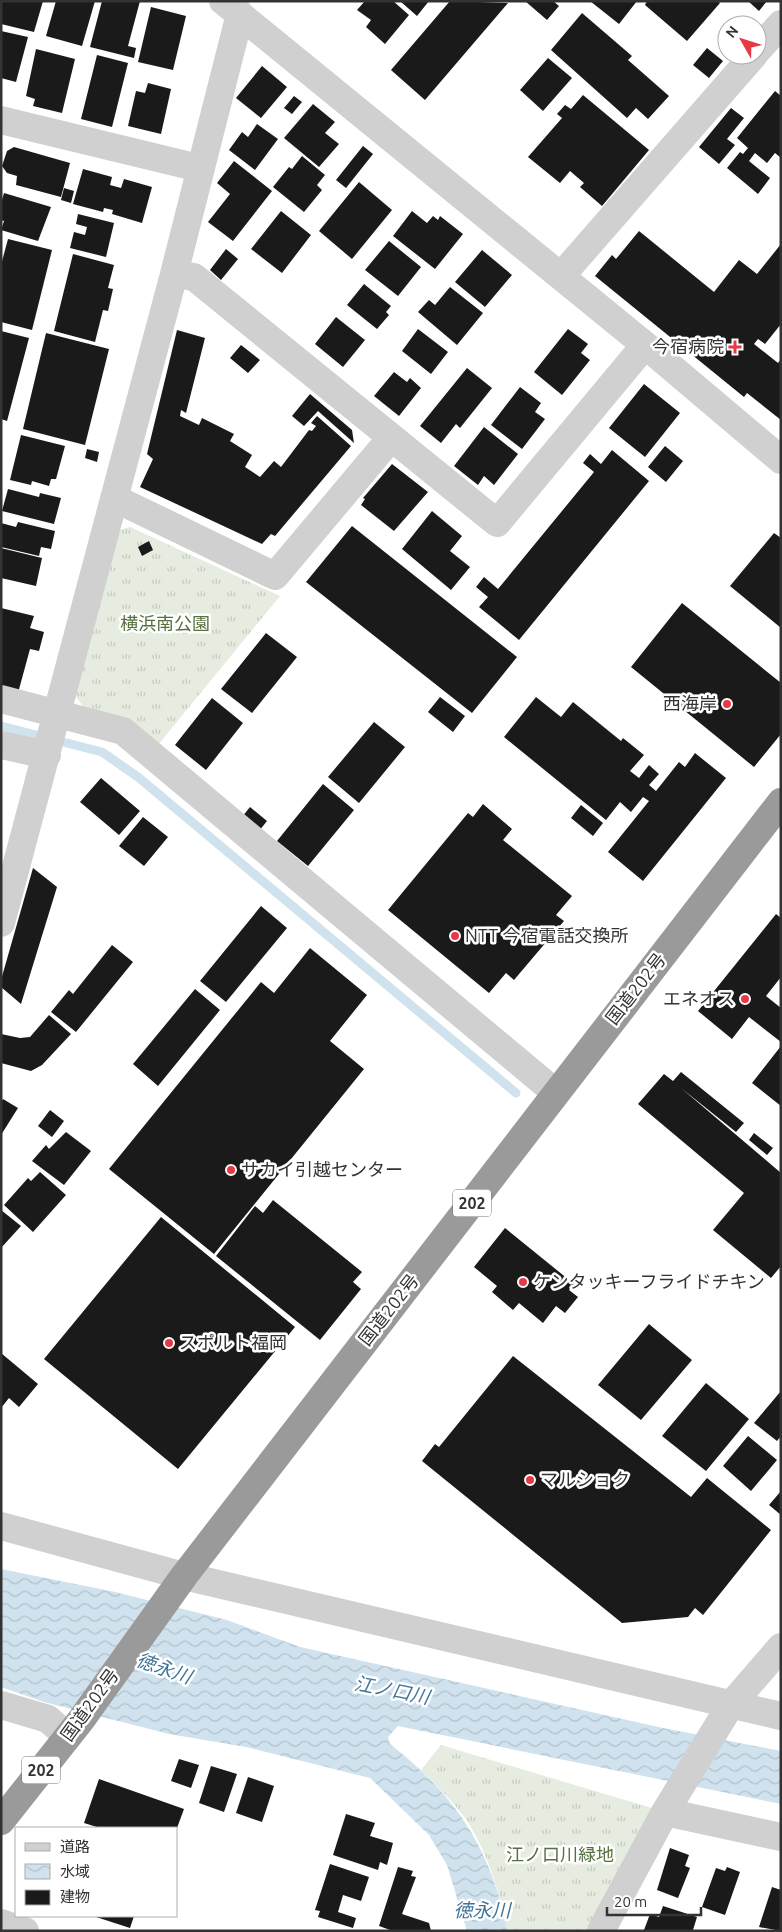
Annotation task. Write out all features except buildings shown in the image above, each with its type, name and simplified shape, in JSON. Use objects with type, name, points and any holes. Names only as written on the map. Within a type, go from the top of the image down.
[{"type":"highway","name":"国道202号","points":[[1,1821],[74,1728],[184,1576],[781,802]]},
{"type":"street","points":[[1,923],[174,274],[199,168],[231,6],[645,345],[781,460]]},
{"type":"street","points":[[767,40],[781,24]]},
{"type":"street","points":[[561,276],[745,65]]},
{"type":"street","points":[[1,120],[199,168]]},
{"type":"street","points":[[174,274],[194,277],[497,522],[645,345]]},
{"type":"street","points":[[114,498],[275,576],[391,438]]},
{"type":"street","points":[[1,699],[123,731],[556,1093]]},
{"type":"street","points":[[1,745],[47,755]]},
{"type":"street","points":[[1,1526],[184,1576],[730,1706],[781,1716]]},
{"type":"street","points":[[601,1931],[665,1812],[730,1706],[781,1647]]},
{"type":"street","points":[[1,1705],[74,1728]]},
{"type":"street","points":[[665,1812],[781,1838]]},
{"type":"street","points":[[1,1923],[25,1931]]},
{"type":"green space","name":"横浜南公園","points":[[130,527],[280,596],[158,745],[130,723],[83,706],[74,694],[114,532]]},
{"type":"green space","name":"江ノ口川緑地","points":[[441,1745],[665,1812],[601,1931],[507,1931],[496,1886],[479,1841],[463,1815],[421,1770]]},
{"type":"water","points":[[1,1569],[115,1592],[227,1620],[300,1647],[663,1728],[781,1751],[781,1804],[398,1726],[388,1737],[390,1744],[434,1783],[452,1804],[481,1849],[492,1874],[507,1931],[467,1931],[447,1865],[429,1835],[370,1778],[246,1747],[169,1734],[44,1702],[1,1687]]},
{"type":"waterway","points":[[1,726],[102,752],[138,777],[516,1093]]},
{"type":"place","name":"今宿病院","points":[[735,347]]},
{"type":"place","name":"西海岸","points":[[727,704]]},
{"type":"place","name":"NTT 今宿電話交換所","points":[[455,936]]},
{"type":"place","name":"エネオス","points":[[745,999]]},
{"type":"place","name":"サカイ引越センター","points":[[231,1170]]},
{"type":"place","name":"ケンタッキーフライドチキン","points":[[523,1282]]},
{"type":"place","name":"スポルト福岡","points":[[169,1343]]},
{"type":"place","name":"マルショク","points":[[530,1480]]},
{"type":"water label","name":"徳永川","points":[[164,1668]]},
{"type":"water label","name":"江ノ口川","points":[[392,1690]]},
{"type":"water label","name":"徳永川","points":[[482,1910]]}]
